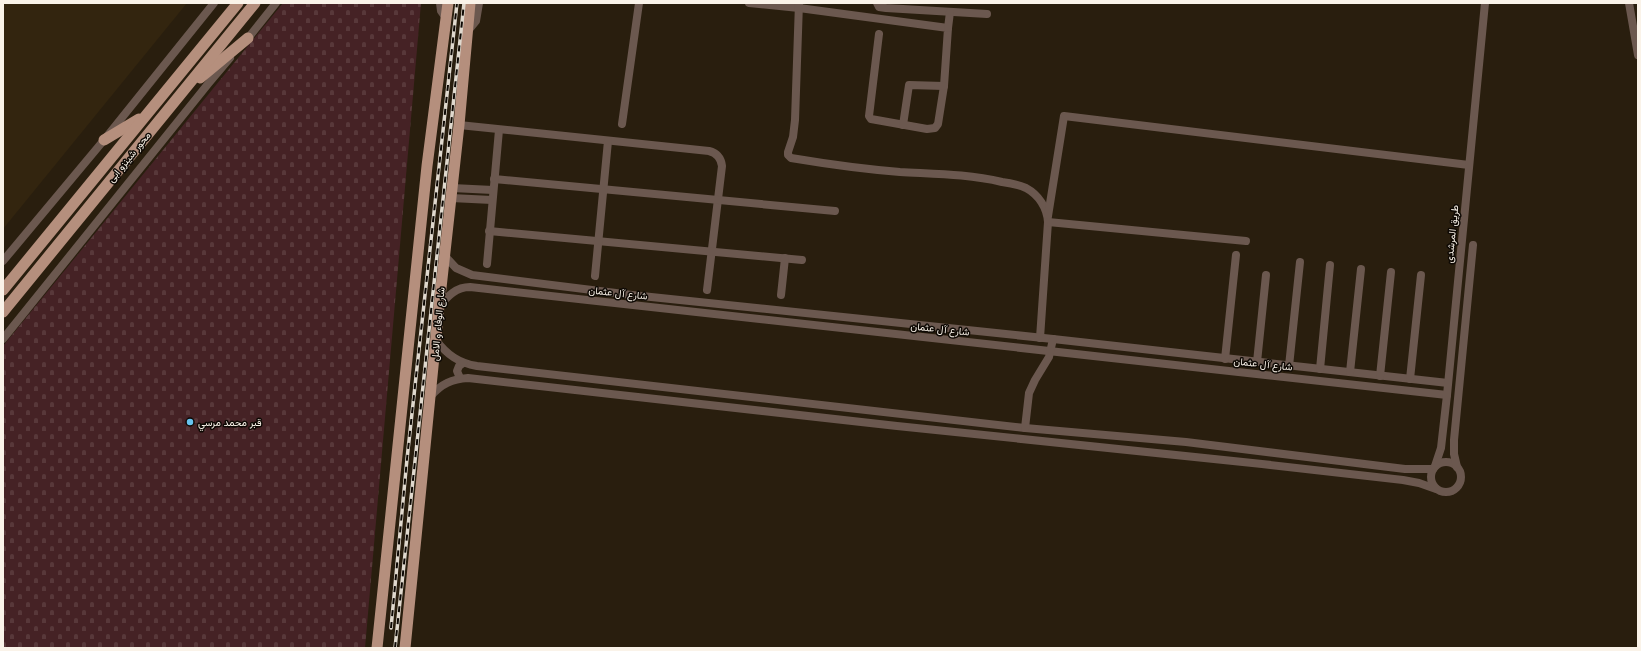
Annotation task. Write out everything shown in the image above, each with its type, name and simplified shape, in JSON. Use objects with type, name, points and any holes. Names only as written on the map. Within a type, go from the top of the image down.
[{"type":"main road","name":"محور شينزو ابى","points":[[3,290],[238,3]]},
{"type":"main road","name":"محور شينزو ابى","points":[[3,312],[254,3]]},
{"type":"main road","points":[[377,648],[427,166],[448,3]]},
{"type":"main road","points":[[467,32],[470,3]]},
{"type":"main road","name":"شارع الوفاء و الامل","points":[[405,648],[444,255],[459,125],[467,32]]},
{"type":"main road","points":[[181,94],[248,38]]},
{"type":"main road","points":[[104,140],[146,114]]},
{"type":"street","points":[[3,261],[104,140],[214,3]]},
{"type":"street","points":[[3,339],[208,84],[276,3]]},
{"type":"street","points":[[440,3],[440,11],[446,18]]},
{"type":"street","name":"شارع الوفاء و الامل","points":[[467,32],[476,21],[479,3]]},
{"type":"street","points":[[622,124],[638,3]]},
{"type":"street","points":[[749,3],[799,5],[948,28]]},
{"type":"street","points":[[877,3],[879,7],[886,8],[987,14]]},
{"type":"street","name":"طريق المرشدى","points":[[1434,467],[1441,448],[1485,3]]},
{"type":"street","points":[[1629,3],[1638,55]]},
{"type":"street","points":[[799,5],[795,120],[793,137],[788,152],[790,157],[831,165],[875,170],[980,177],[1016,185],[1025,188],[1040,200],[1048,220]]},
{"type":"street","points":[[879,34],[869,116],[870,119],[928,129],[934,128],[938,124],[944,86],[950,12]]},
{"type":"street","points":[[903,125],[909,85],[944,86]]},
{"type":"street","points":[[1040,338],[1048,220],[1064,116],[1469,165]]},
{"type":"street","points":[[459,125],[714,152],[720,158],[722,166],[707,290]]},
{"type":"street","points":[[487,264],[499,130]]},
{"type":"street","points":[[595,276],[608,141]]},
{"type":"street","points":[[494,178],[835,211]]},
{"type":"street","points":[[475,199],[476,190]]},
{"type":"street","points":[[451,193],[476,190],[493,190]]},
{"type":"street","points":[[451,193],[475,199],[492,200]]},
{"type":"street","points":[[1048,220],[1246,241]]},
{"type":"street","points":[[489,231],[711,253],[802,260]]},
{"type":"street","points":[[431,396],[447,382],[460,378],[468,378],[897,426],[1395,479],[1419,483],[1444,492],[1455,489],[1461,479],[1454,454],[1454,440],[1473,245]]},
{"type":"street","name":"شارع آل عثمان","points":[[444,255],[456,268],[466,273],[632,295],[1053,339],[1448,383]]},
{"type":"street","points":[[1225,358],[1236,255]]},
{"type":"street","points":[[781,295],[785,258]]},
{"type":"street","points":[[1289,366],[1300,262]]},
{"type":"street","points":[[1320,369],[1330,265]]},
{"type":"street","points":[[1350,372],[1361,269]]},
{"type":"street","points":[[1380,376],[1391,272]]},
{"type":"street","points":[[439,306],[451,293],[465,287],[463,279],[466,273]]},
{"type":"street","points":[[1257,362],[1266,275]]},
{"type":"street","points":[[1410,379],[1421,276]]},
{"type":"street","name":"شارع آل عثمان","points":[[465,287],[1446,395]]},
{"type":"street","points":[[1025,428],[1029,393],[1046,363],[1051,351],[1053,339]]},
{"type":"street","points":[[436,340],[446,352],[463,363],[477,366],[1025,428],[1186,442],[1405,469],[1434,467],[1445,462],[1452,463],[1457,467]]},
{"type":"street","points":[[460,378],[457,373],[458,368],[463,363]]},
{"type":"street","points":[[1423,392],[1428,388],[1428,384],[1425,381]]},
{"type":"street","points":[[897,426],[898,414]]},
{"type":"street","points":[[1434,467],[1431,480],[1436,489]]},
{"type":"shaded area","points":[[3,3],[187,3],[3,229]]},
{"type":"green space","points":[[283,3],[421,3],[365,648],[3,648],[3,346]]},
{"type":"railway","points":[[391,628],[407,459],[457,3]]},
{"type":"railway","points":[[395,648],[464,3]]},
{"type":"place","name":"قبر محمد مرسي","points":[[190,422]]}]
